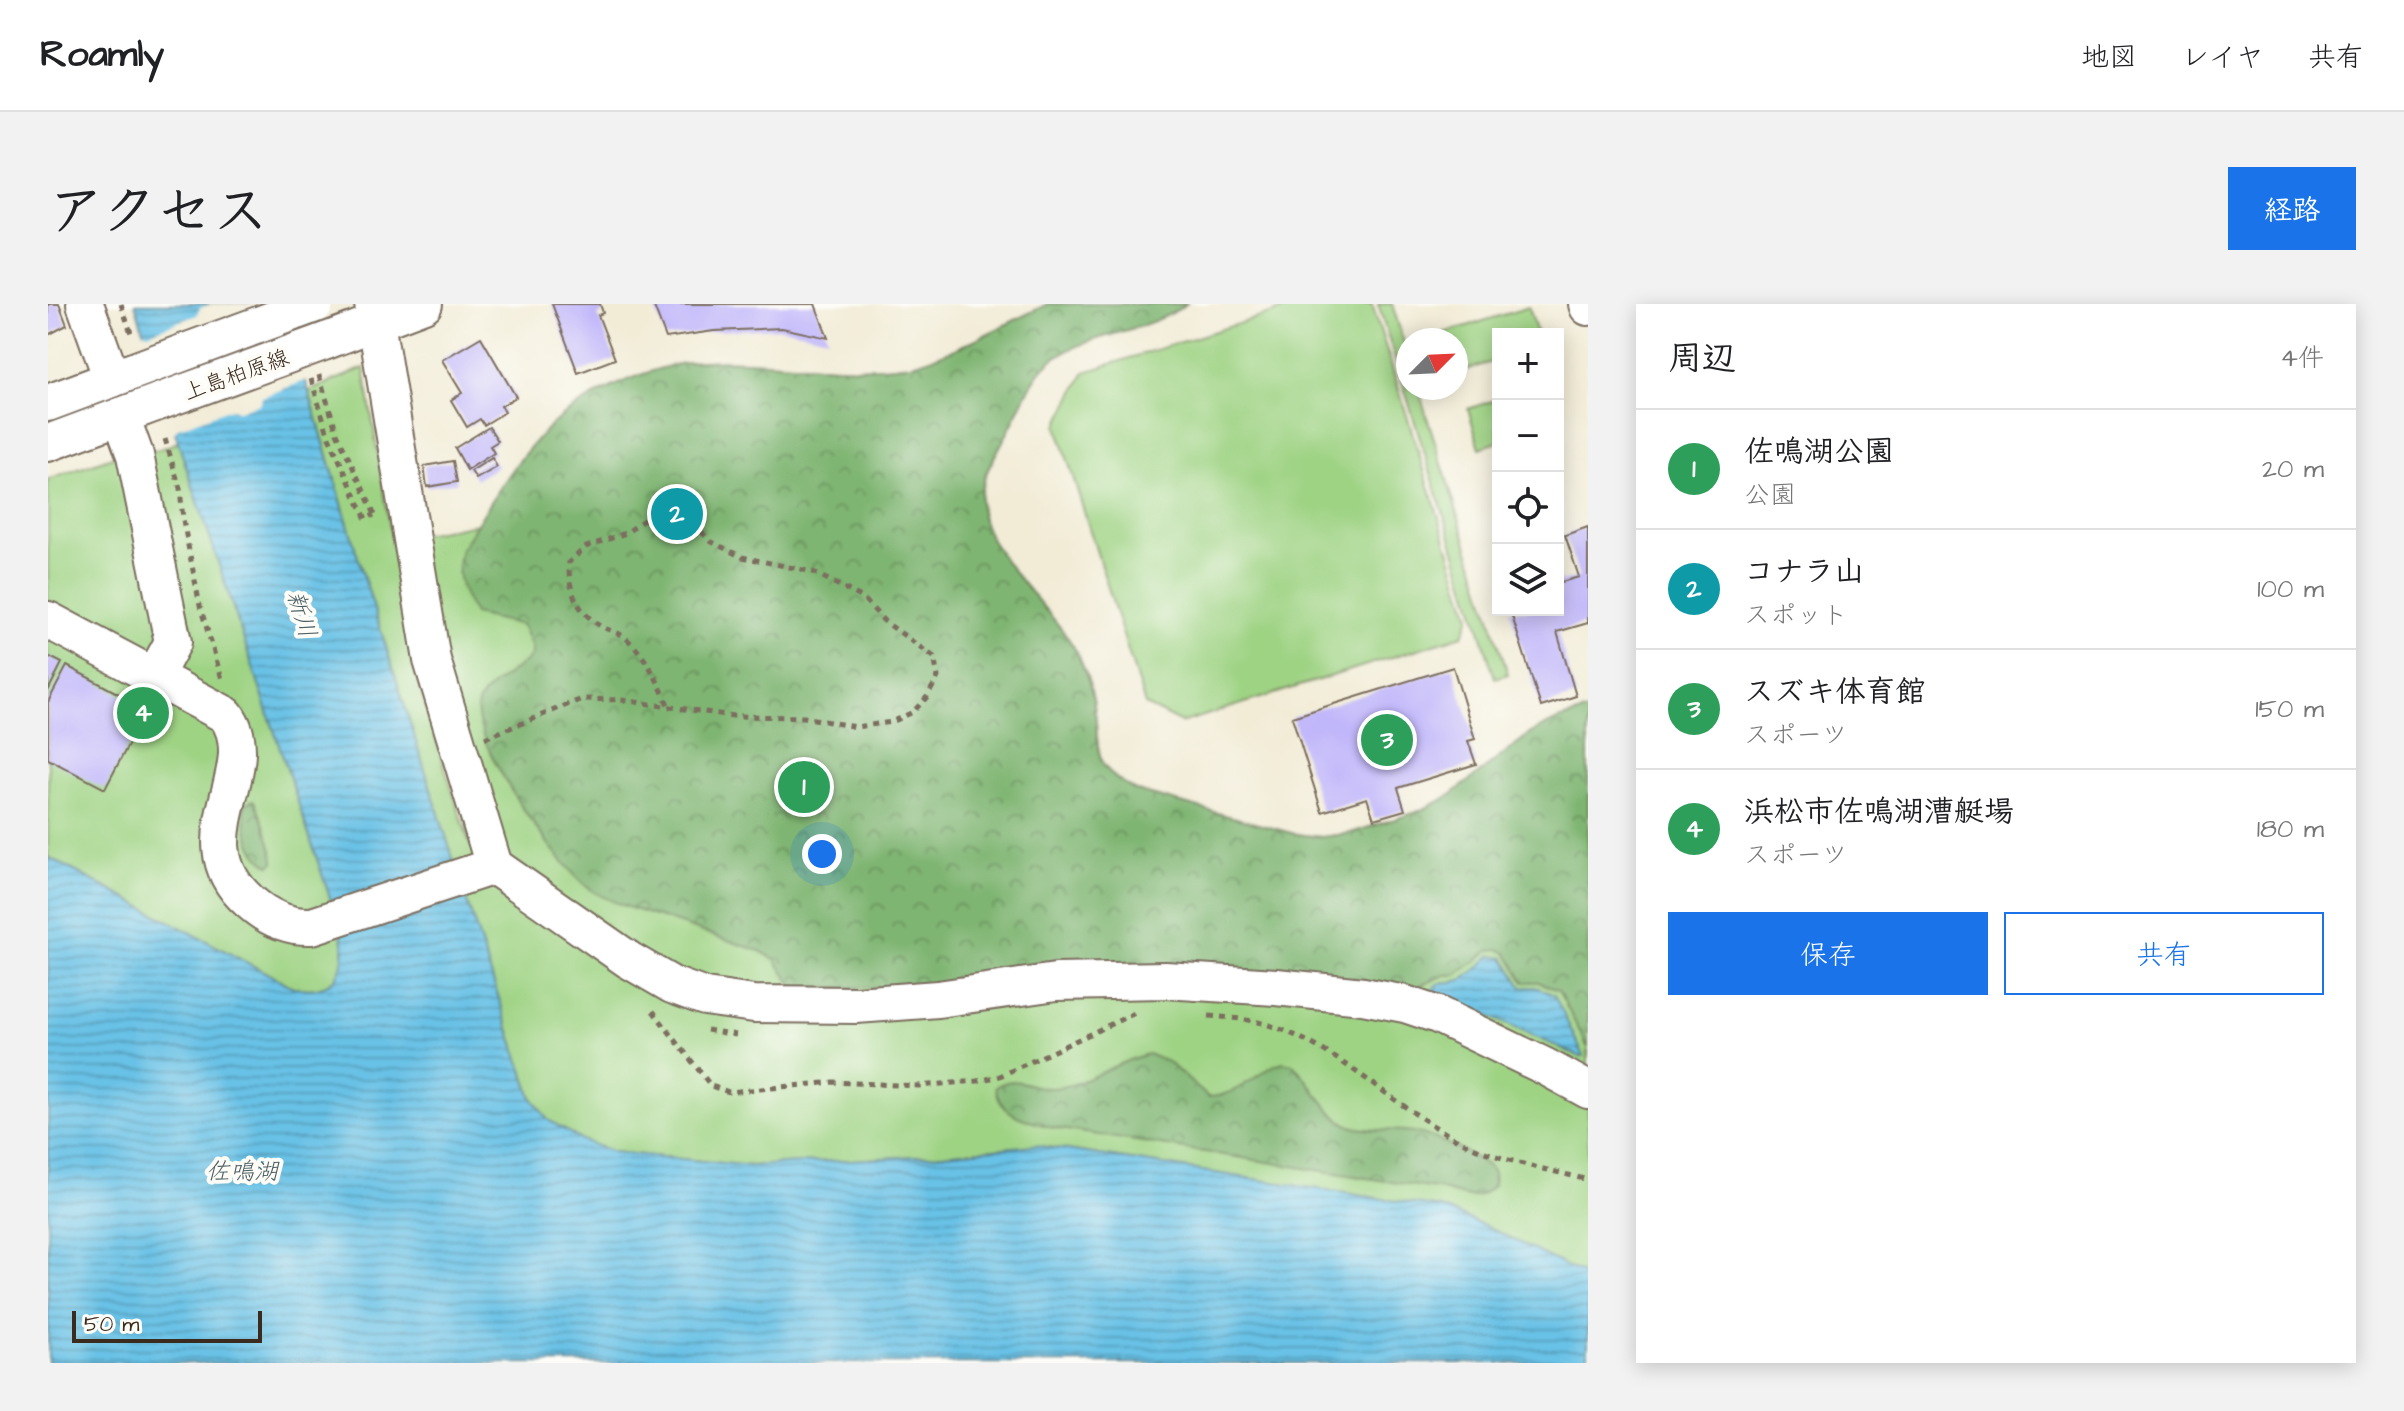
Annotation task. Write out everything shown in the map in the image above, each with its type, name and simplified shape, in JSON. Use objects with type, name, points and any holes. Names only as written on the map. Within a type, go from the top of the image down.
[{"type":"street","points":[[85,304],[122,375]]},
{"type":"street","name":"上島柏原線","points":[[48,403],[315,304]]},
{"type":"street","name":"上島柏原線","points":[[48,443],[131,412],[323,358],[374,313],[424,304]]},
{"type":"street","points":[[374,313],[425,628],[458,746],[487,868],[629,960],[672,985],[705,997],[754,1004],[856,1005],[938,999],[1056,982],[1165,980],[1363,996],[1405,1004],[1438,1015],[1588,1090]]},
{"type":"street","points":[[131,412],[135,455],[173,642],[154,677]]},
{"type":"street","points":[[48,620],[226,715],[233,725],[238,748],[220,827],[223,858],[245,898],[270,917],[298,926],[312,926],[487,868]]},
{"type":"path","points":[[121,304],[131,333]]},
{"type":"path","points":[[323,358],[337,433],[379,524]]},
{"type":"path","points":[[311,379],[329,437],[366,519],[374,515]]},
{"type":"path","points":[[165,439],[180,488],[181,509],[200,606],[223,680],[224,698],[217,709]]},
{"type":"path","points":[[458,746],[535,720],[582,699],[622,700],[669,707],[733,716],[804,717],[856,727],[892,722],[913,712],[927,697],[938,677],[937,667],[934,657],[884,621],[863,598],[813,572],[742,557],[710,541],[688,517],[670,512],[649,516],[626,533],[586,547],[569,562],[568,584],[580,609],[600,626],[626,637],[658,681],[669,707]]},
{"type":"path","points":[[648,1004],[711,1086],[729,1092],[834,1082],[919,1086],[978,1081],[1000,1076],[1140,1011],[1124,1009]]},
{"type":"path","points":[[653,1011],[663,1015]]},
{"type":"path","points":[[1201,1015],[1247,1019],[1276,1027],[1324,1052],[1434,1125],[1475,1148],[1588,1180]]},
{"type":"path","points":[[695,1027],[740,1035]]},
{"type":"green space","points":[[1048,304],[1186,304],[1155,321],[1088,342],[1048,363],[1029,390],[991,463],[981,492],[983,521],[992,540],[1004,560],[1052,617],[1077,653],[1092,693],[1099,752],[1109,772],[1120,782],[1136,791],[1295,834],[1322,837],[1351,833],[1417,812],[1447,798],[1531,733],[1558,720],[1588,711],[1588,1277],[1486,1226],[1441,1208],[1035,1145],[933,1155],[751,1166],[613,1152],[581,1140],[547,1119],[532,1098],[361,568],[309,391],[364,368],[412,665],[470,846],[416,535],[477,524],[515,467],[541,435],[594,396],[639,376],[683,363],[703,361],[853,368],[903,365],[937,356]]},
{"type":"green space","points":[[1048,304],[1186,304],[1155,321],[1088,342],[1048,363],[1029,390],[991,463],[981,492],[983,521],[992,540],[1004,560],[1052,617],[1077,653],[1092,693],[1099,752],[1109,772],[1136,791],[1295,834],[1322,837],[1351,833],[1417,812],[1447,798],[1531,733],[1558,720],[1588,711],[1588,1048],[1558,990],[1538,982],[1524,982],[1507,953],[1499,949],[1490,950],[1457,975],[1445,975],[1402,990],[794,987],[775,959],[760,951],[627,907],[594,892],[579,880],[541,834],[502,775],[488,747],[479,722],[478,704],[492,687],[527,661],[532,654],[531,645],[522,625],[474,614],[462,591],[458,566],[461,549],[508,476],[541,435],[594,396],[662,368],[683,363],[728,360],[853,368],[903,365],[937,356]]},
{"type":"green space","points":[[1301,304],[1372,304],[1396,381],[1396,400],[1402,400],[1470,617],[1463,635],[1181,723],[1145,705],[1057,426],[1085,372]]},
{"type":"green space","points":[[1378,304],[1392,304],[1399,328],[1396,328],[1396,362]]},
{"type":"green space","points":[[1529,307],[1535,328],[1492,328],[1492,362],[1468,370],[1468,328],[1460,328]]},
{"type":"green space","points":[[1408,400],[1422,400],[1508,674],[1495,678]]},
{"type":"green space","points":[[1492,401],[1492,444],[1480,448],[1468,409]]},
{"type":"green space","points":[[178,442],[342,934],[343,960],[340,970],[328,984],[319,988],[293,987],[48,857],[48,480],[120,454],[149,453]]},
{"type":"green space","points":[[253,800],[272,850],[274,862],[270,865],[253,847],[247,830],[245,804]]},
{"type":"green space","points":[[1148,1054],[1168,1062],[1208,1097],[1235,1090],[1275,1065],[1283,1062],[1292,1064],[1342,1121],[1358,1128],[1412,1132],[1443,1142],[1489,1167],[1493,1173],[1493,1185],[1481,1195],[1469,1197],[1442,1190],[1054,1128],[1017,1116],[998,1097],[996,1087],[1003,1083],[1017,1081],[1043,1088],[1064,1087]]},
{"type":"water","name":"佐鳴湖","points":[[135,304],[283,304],[361,568],[463,890],[532,1098],[547,1119],[581,1140],[613,1152],[751,1166],[933,1155],[1035,1145],[1441,1208],[1486,1226],[1588,1277],[1588,1363],[48,1363],[48,857],[293,987],[319,988],[328,984],[340,970],[343,960],[342,934]]},
{"type":"water","points":[[1492,955],[1504,957],[1522,987],[1536,987],[1554,995],[1584,1056],[1432,991],[1441,983],[1466,978]]},
{"type":"pier","points":[[211,304],[287,304],[310,379],[262,397],[259,404],[238,411],[231,408],[178,428],[172,436],[139,330],[148,333],[197,315],[200,308]]},
{"type":"building","points":[[48,304],[59,304],[67,325],[48,335]]},
{"type":"building","points":[[552,304],[600,304],[603,313],[598,315],[615,359],[578,373]]},
{"type":"building","points":[[653,304],[815,304],[828,338],[782,328],[714,331],[666,338]]},
{"type":"building","points":[[481,337],[516,397],[501,406],[505,412],[484,425],[480,419],[467,427],[451,400],[462,393],[442,360]]},
{"type":"building","points":[[489,427],[498,441],[490,446],[494,453],[467,470],[455,448]]},
{"type":"building","points":[[492,458],[497,467],[476,479],[471,471]]},
{"type":"building","points":[[453,461],[457,482],[427,487],[424,466]]},
{"type":"building","points":[[1588,527],[1588,623],[1557,632],[1576,696],[1541,707],[1512,616],[1564,616],[1564,581],[1579,577],[1565,535]]},
{"type":"building","points":[[48,656],[62,663],[48,691]]},
{"type":"building","points":[[67,666],[147,709],[105,789],[48,759],[48,702]]},
{"type":"building","points":[[1453,667],[1475,739],[1468,741],[1476,764],[1398,788],[1405,810],[1374,819],[1367,798],[1322,812],[1292,717]]},
{"type":"place","name":"コナラ山","points":[[677,514]]},
{"type":"place","name":"浜松市佐鳴湖漕艇場","points":[[143,713]]},
{"type":"place","name":"スズキ体育館","points":[[1387,740]]},
{"type":"place","name":"佐鳴湖公園","points":[[804,787]]},
{"type":"water label","name":"新川","points":[[302,614]]}]
